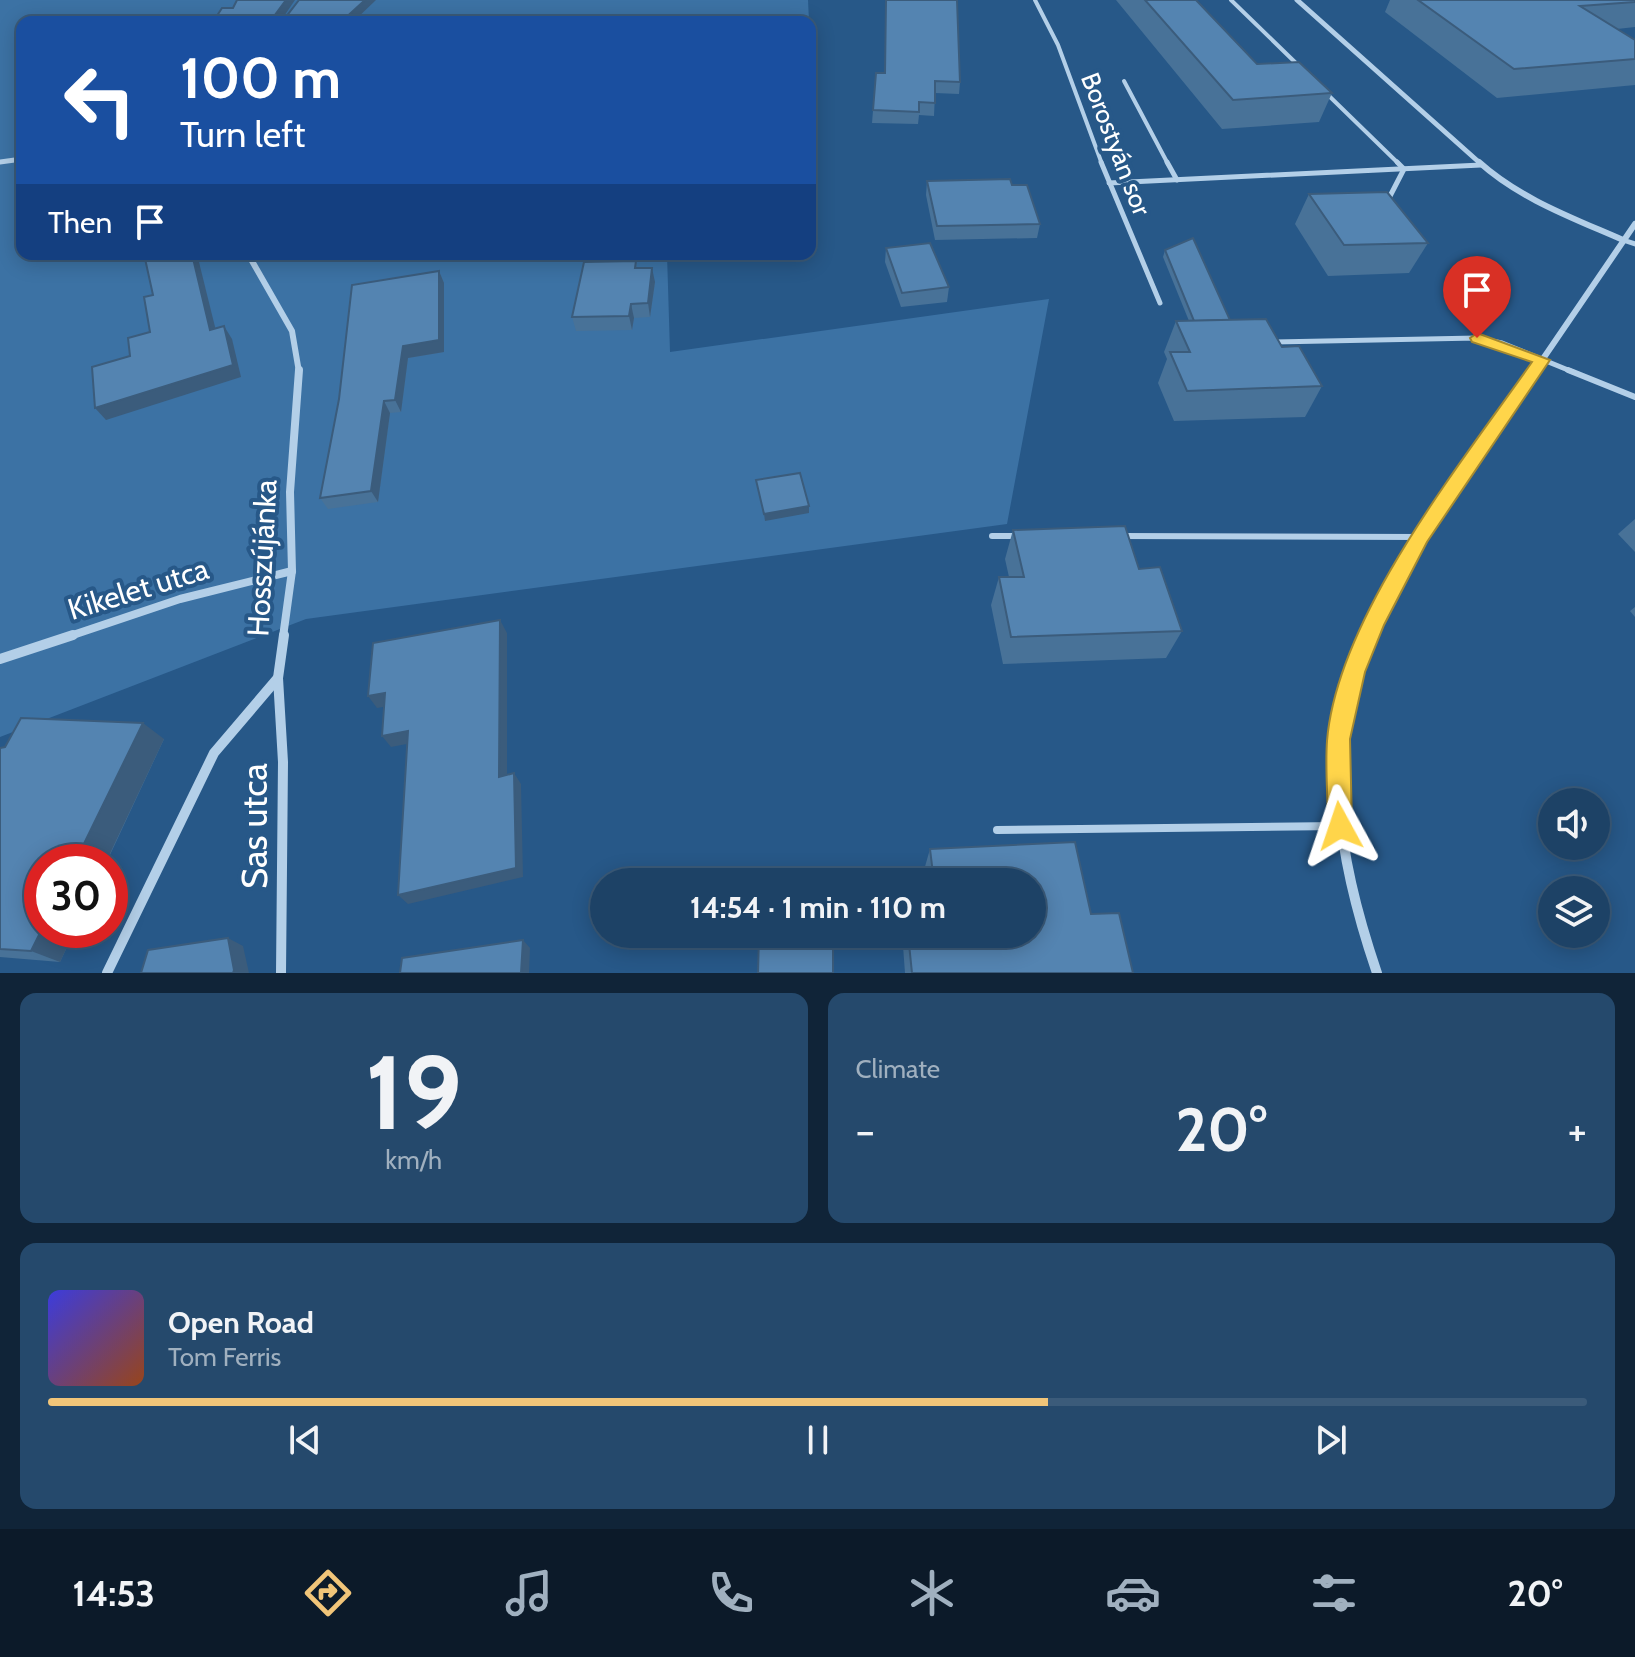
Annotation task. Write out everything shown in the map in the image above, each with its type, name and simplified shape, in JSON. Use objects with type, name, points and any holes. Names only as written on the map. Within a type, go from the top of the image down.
[{"type":"street","points":[[1297,0],[1513,190],[1623,240]]},
{"type":"street","points":[[1377,973],[1349,883],[1340,826],[1338,739],[1354,672],[1374,623],[1420,537],[1635,224]]},
{"type":"street","name":"Hosszújánka","points":[[107,973],[214,753],[278,678],[292,571],[290,492],[297,349],[292,331],[251,260]]},
{"type":"street","name":"Kikelet utca","points":[[0,659],[180,599],[292,571]]},
{"type":"street","name":"Sas utca","points":[[278,678],[283,762],[281,973]]},
{"type":"lane","name":"Borostyán sor","points":[[1035,0],[1058,45],[1109,183],[1160,303]]},
{"type":"lane","points":[[1231,0],[1307,74]]},
{"type":"lane","points":[[1124,81],[1177,180]]},
{"type":"lane","points":[[1317,84],[1404,169]]},
{"type":"lane","points":[[1109,183],[1481,165]]},
{"type":"lane","points":[[1384,208],[1404,169]]},
{"type":"lane","points":[[1623,240],[1635,244]]},
{"type":"lane","points":[[1263,342],[1477,338],[1635,397]]},
{"type":"lane","points":[[1622,391],[1635,389]]},
{"type":"lane","points":[[992,536],[1023,536]]},
{"type":"lane","points":[[1103,536],[1420,537]]},
{"type":"lane","points":[[997,830],[1340,826]]},
{"type":"shaded area","points":[[0,0],[808,0],[809,16],[16,16],[16,260],[667,260],[670,352],[1049,299],[1007,524],[306,619],[0,737]]},
{"type":"building","points":[[237,0],[286,0],[276,16],[217,16],[222,8],[233,8]]},
{"type":"building","points":[[299,0],[365,0],[348,16],[287,16]]},
{"type":"building","points":[[886,0],[957,0],[960,82],[935,81],[935,103],[919,102],[919,112],[873,110],[876,73],[885,73]]},
{"type":"building","points":[[1145,0],[1196,0],[1257,64],[1299,62],[1332,93],[1233,100]]},
{"type":"building","points":[[1418,0],[1635,0],[1580,6],[1635,40],[1635,59],[1514,69]]},
{"type":"building","points":[[1010,179],[1012,185],[1027,185],[1040,224],[937,226],[927,181]]},
{"type":"building","points":[[1387,192],[1428,243],[1344,245],[1309,194]]},
{"type":"building","points":[[1193,238],[1230,320],[1194,321],[1165,250]]},
{"type":"building","points":[[930,243],[949,287],[902,293],[886,248]]},
{"type":"building","points":[[145,260],[193,260],[210,330],[224,326],[233,365],[95,408],[92,367],[130,356],[128,338],[150,332],[144,297],[153,295]]},
{"type":"building","points":[[636,261],[635,268],[652,268],[648,303],[631,304],[629,316],[572,317],[584,262]]},
{"type":"building","points":[[439,271],[439,340],[403,346],[395,400],[384,401],[371,491],[320,498],[339,399],[352,285]]},
{"type":"building","points":[[1266,319],[1282,347],[1299,346],[1322,386],[1187,391],[1170,352],[1190,352],[1176,321]]},
{"type":"building","points":[[800,473],[809,506],[764,514],[756,480]]},
{"type":"building","points":[[1125,526],[1139,569],[1160,567],[1182,631],[1011,637],[999,577],[1024,577],[1013,530]]},
{"type":"building","points":[[500,620],[499,777],[514,773],[516,868],[398,895],[408,731],[382,736],[385,693],[368,696],[373,643]]},
{"type":"building","points":[[21,718],[143,723],[84,844],[24,844],[24,948],[32,948],[31,951],[0,949],[0,748],[5,747]]},
{"type":"building","points":[[1075,842],[1091,914],[1119,913],[1133,973],[912,973],[909,948],[1046,948],[1046,868],[932,868],[930,849]]},
{"type":"building","points":[[228,938],[233,973],[141,973],[148,950]]},
{"type":"building","points":[[523,940],[521,973],[400,973],[402,958]]},
{"type":"building","points":[[759,948],[833,948],[833,973],[758,973]]},
{"type":"route","points":[[1340,826],[1338,739],[1354,672],[1374,623],[1420,537],[1542,360],[1502,343],[1477,338]]}]
